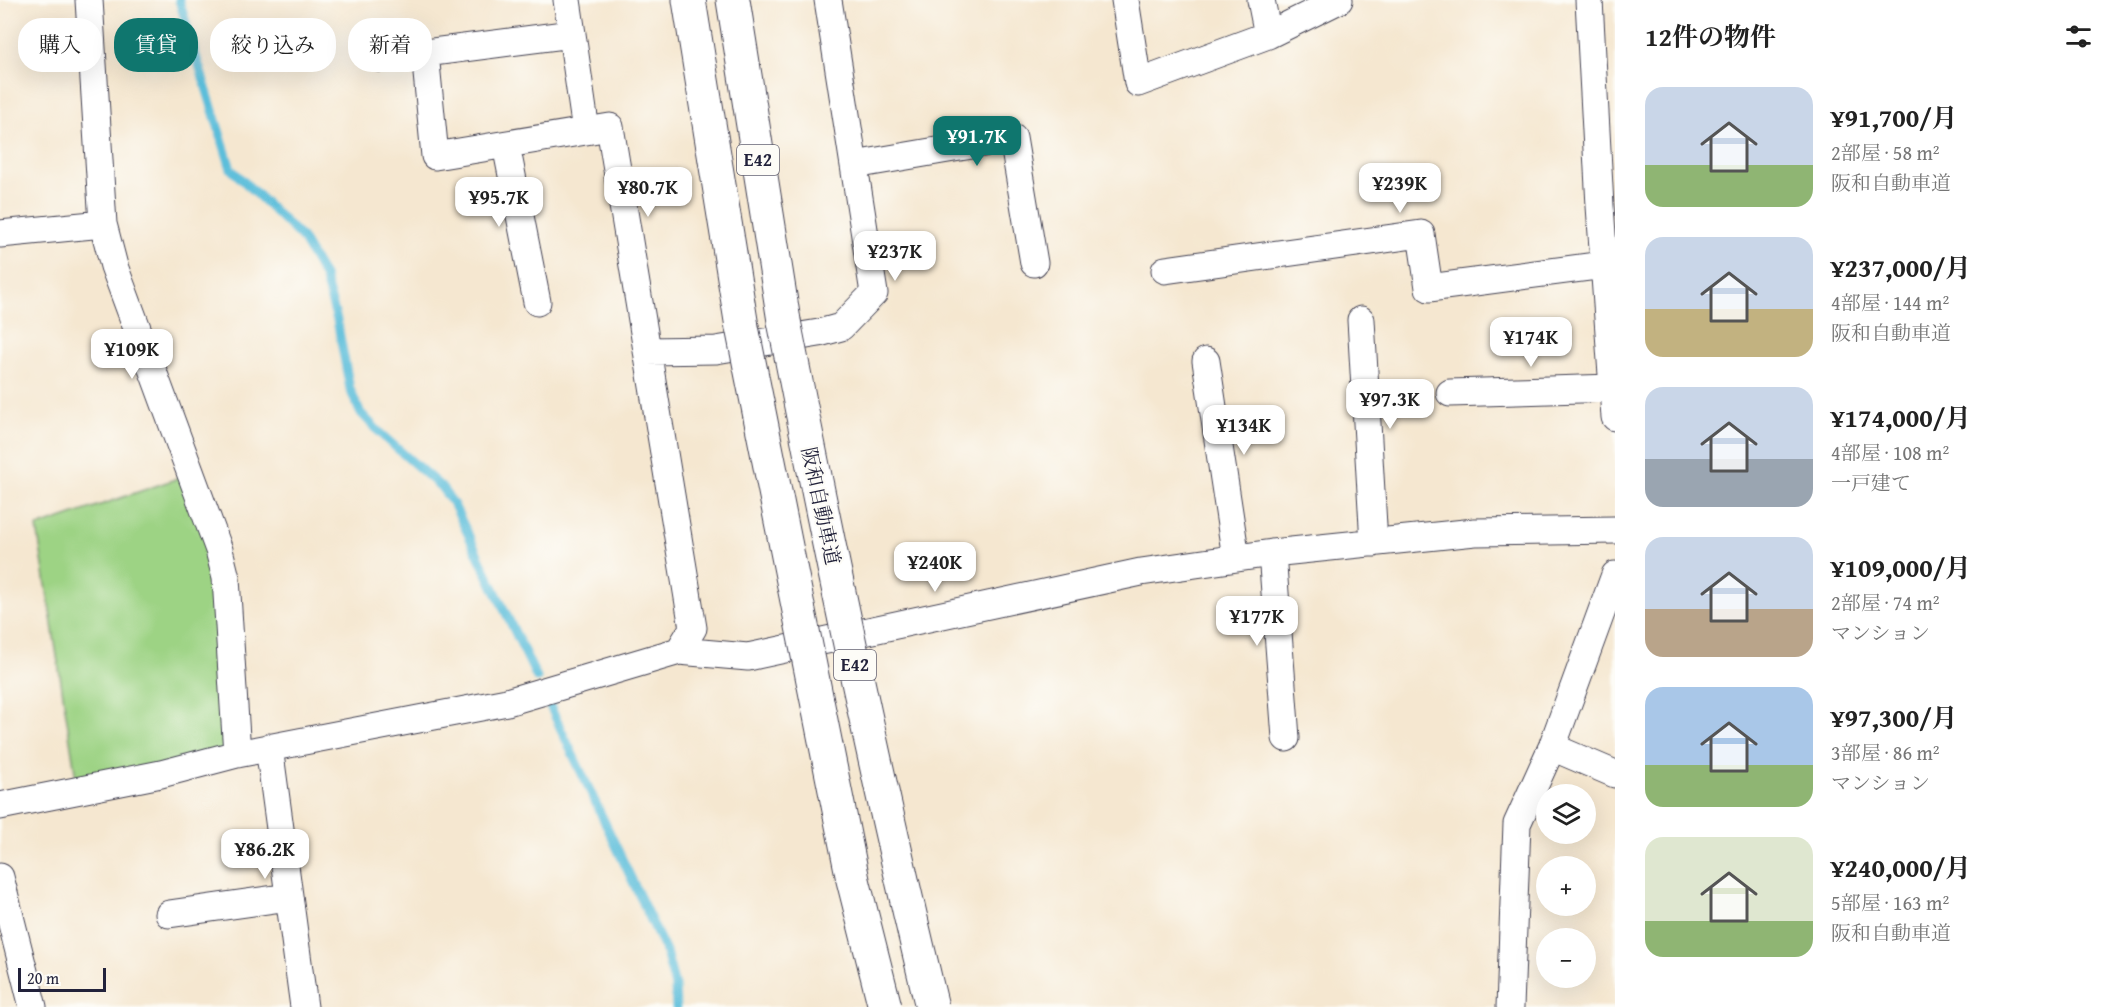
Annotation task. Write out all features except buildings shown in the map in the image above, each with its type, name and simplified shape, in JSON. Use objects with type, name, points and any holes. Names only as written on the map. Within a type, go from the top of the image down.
[{"type":"highway","name":"E42","points":[[689,0],[742,327],[853,880],[885,1007]]},
{"type":"highway","name":"阪和自動車道","points":[[733,0],[784,321],[807,438],[898,867],[932,1007]]},
{"type":"street","points":[[89,0],[103,224],[114,266],[226,578],[237,754]]},
{"type":"street","points":[[567,0],[586,131]]},
{"type":"street","points":[[647,351],[716,350],[819,333],[841,327],[874,293],[828,0]]},
{"type":"street","points":[[1125,0],[1138,83],[1268,35],[1339,0]]},
{"type":"street","points":[[1261,0],[1268,35]]},
{"type":"street","points":[[1589,0],[1608,206],[1604,265],[1615,417]]},
{"type":"street","points":[[432,51],[572,34]]},
{"type":"street","points":[[427,72],[435,156],[610,128],[693,628],[679,651]]},
{"type":"street","points":[[854,165],[1013,138],[1034,263]]},
{"type":"street","points":[[506,145],[537,302]]},
{"type":"street","points":[[0,234],[103,224]]},
{"type":"street","points":[[1165,270],[1421,234],[1429,288],[1604,265]]},
{"type":"street","points":[[1361,320],[1374,543]]},
{"type":"street","points":[[1206,362],[1236,558]]},
{"type":"street","points":[[1450,393],[1613,388]]},
{"type":"street","points":[[0,806],[160,774],[270,747],[507,702],[679,651],[748,657],[1141,572],[1272,553],[1475,532],[1615,530]]},
{"type":"street","points":[[1272,553],[1286,738]]},
{"type":"street","points":[[1510,1007],[1517,824],[1552,747],[1615,575]]},
{"type":"street","points":[[270,747],[304,1007]]},
{"type":"street","points":[[1552,747],[1615,774]]},
{"type":"street","points":[[0,877],[33,1007]]},
{"type":"street","points":[[170,914],[289,897]]},
{"type":"green space","points":[[187,475],[218,560],[233,750],[77,785],[37,527]]},
{"type":"waterway","points":[[179,0],[231,169],[301,237],[324,276],[337,320],[350,389],[360,412],[383,436],[441,487],[454,505],[537,678]]},
{"type":"waterway","points":[[550,706],[666,952],[675,986],[676,1007]]}]
